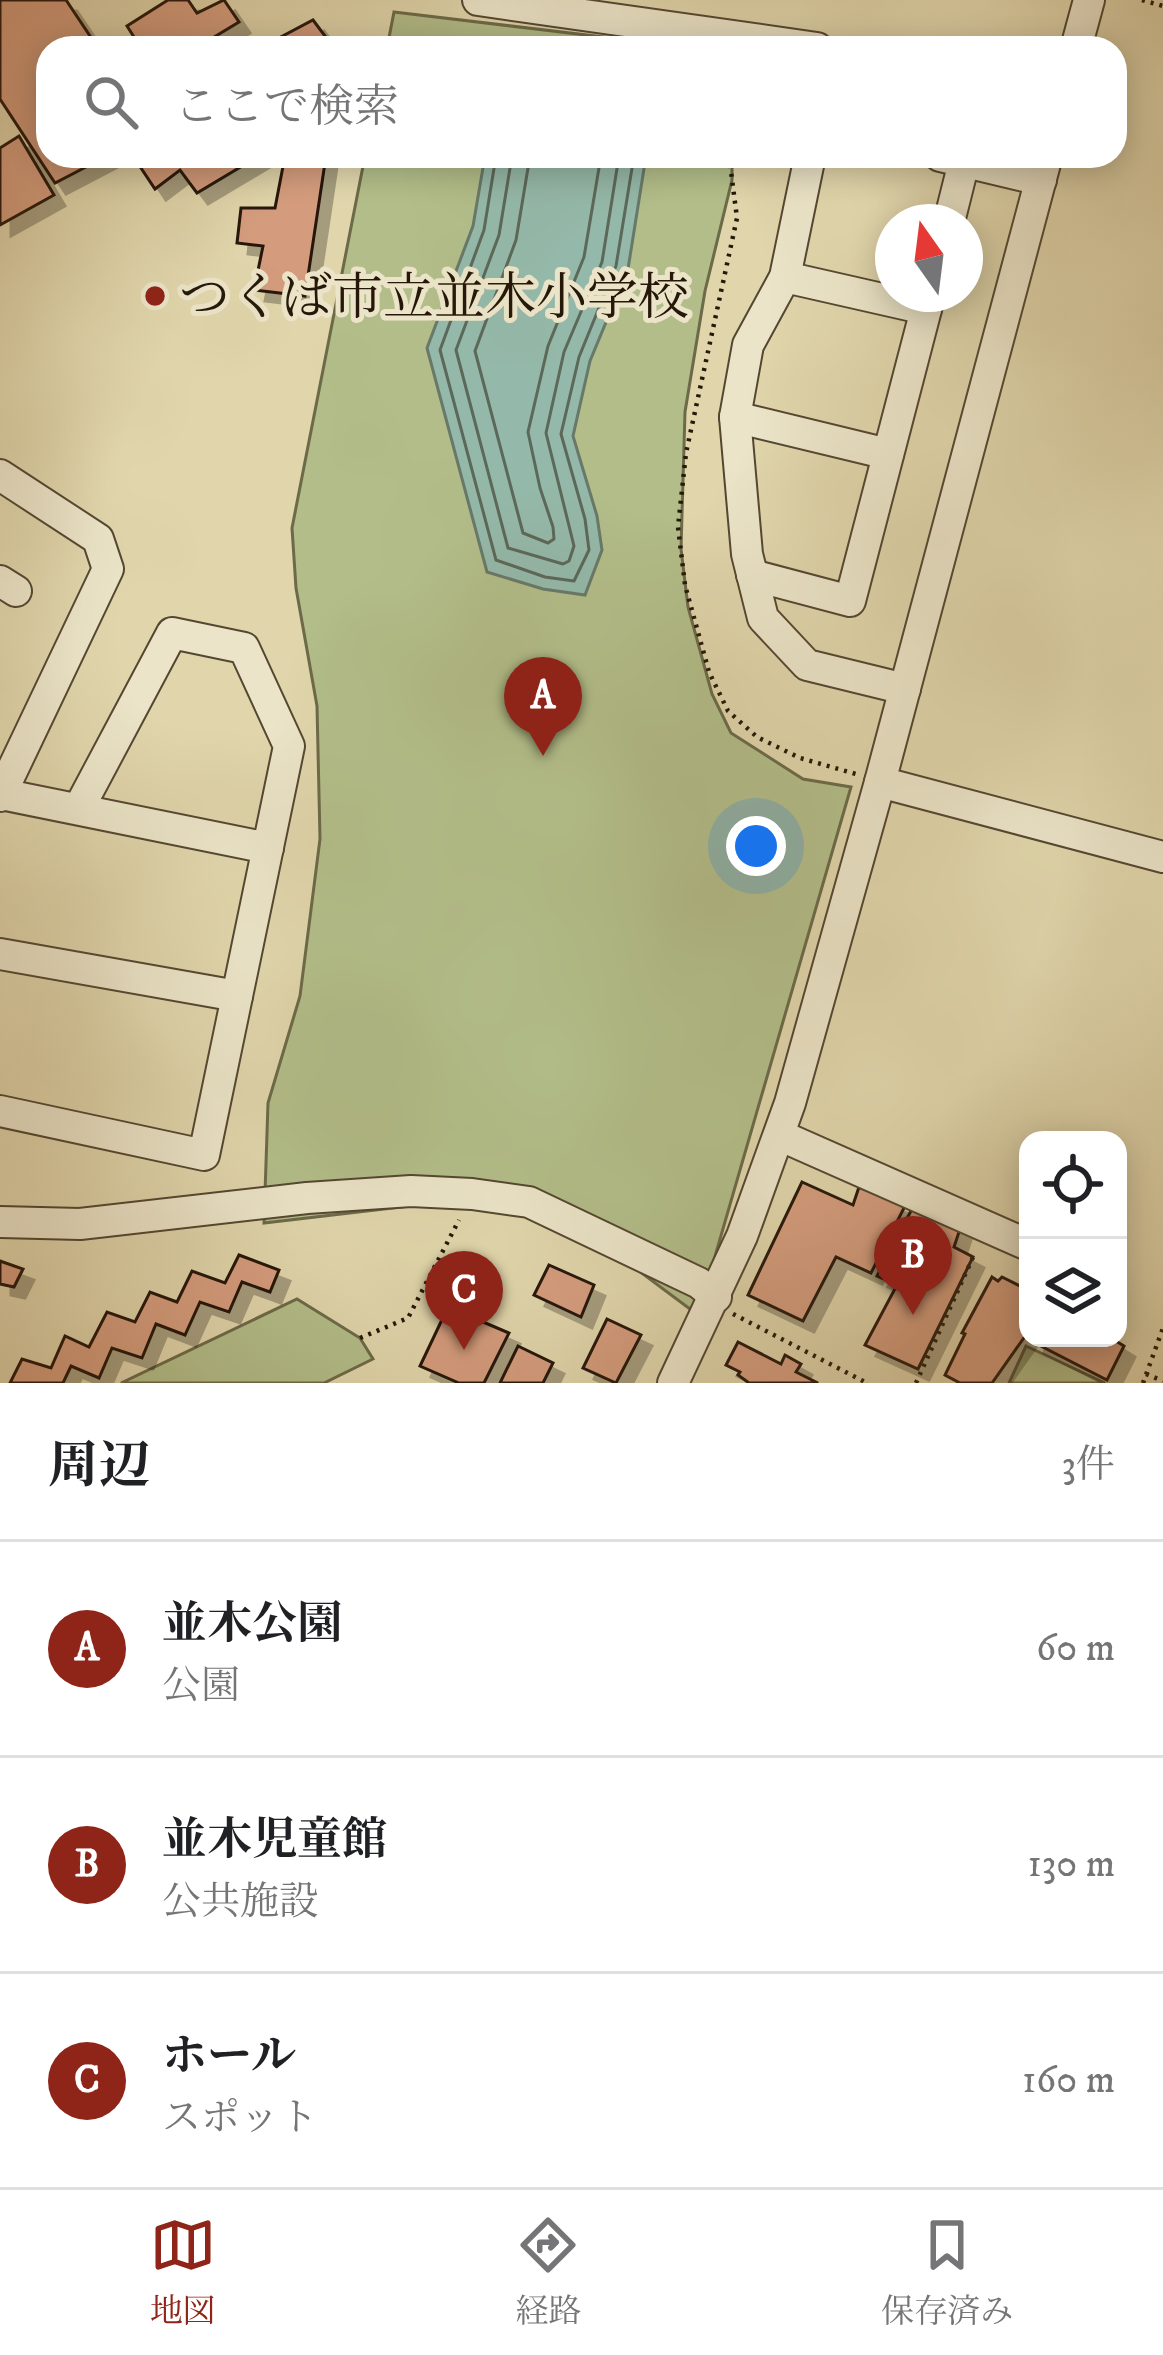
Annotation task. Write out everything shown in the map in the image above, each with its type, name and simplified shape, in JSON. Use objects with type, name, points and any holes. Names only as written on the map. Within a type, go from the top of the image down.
[{"type":"street","points":[[496,1],[735,36]]},
{"type":"street","points":[[1078,36],[1082,1]]},
{"type":"street","points":[[808,168],[785,277],[748,345],[735,417],[752,575],[763,618],[807,665],[905,689]]},
{"type":"street","points":[[950,204],[952,168]]},
{"type":"street","points":[[673,1383],[716,1297],[779,1135],[880,782],[1044,168]]},
{"type":"street","points":[[785,277],[875,292]]},
{"type":"street","points":[[752,575],[850,601],[925,312]]},
{"type":"street","points":[[735,417],[888,454]]},
{"type":"street","points":[[0,475],[98,539],[109,569],[0,795],[268,848]]},
{"type":"street","points":[[0,1111],[204,1155],[289,746],[244,648],[172,633],[79,808]]},
{"type":"street","points":[[880,782],[1163,857]]},
{"type":"street","points":[[0,954],[237,996]]},
{"type":"street","points":[[779,1135],[1019,1241]]},
{"type":"street","points":[[0,1222],[80,1224],[307,1198],[411,1191],[472,1194],[529,1202],[699,1283],[716,1297]]},
{"type":"path","points":[[1142,0],[1163,5]]},
{"type":"path","points":[[360,1338],[408,1318],[472,1194]]},
{"type":"path","points":[[916,1383],[974,1255]]},
{"type":"path","points":[[716,1297],[732,1314],[867,1383]]},
{"type":"path","points":[[1144,1383],[1163,1328]]},
{"type":"path","points":[[1146,1374],[1163,1381]]},
{"type":"green space","points":[[394,12],[595,36],[389,36]]},
{"type":"green space","points":[[363,168],[732,168],[685,412],[681,549],[688,607],[712,694],[731,733],[803,779],[851,787],[698,1315],[560,1212],[478,1198],[264,1223],[268,1103],[300,996],[320,839],[317,706],[296,588],[292,528]]},
{"type":"green space","points":[[297,1299],[360,1338],[373,1359],[324,1383],[121,1383]]},
{"type":"green space","points":[[1028,1347],[1105,1383],[1009,1383]]},
{"type":"water","points":[[483,168],[644,168],[628,269],[590,361],[573,436],[602,550],[585,595],[543,589],[487,572],[427,348],[473,226]]},
{"type":"building","points":[[0,0],[66,0],[90,36],[36,36],[36,154],[0,99]]},
{"type":"building","points":[[168,0],[188,0],[197,13],[224,0],[239,22],[216,36],[133,36],[127,26]]},
{"type":"building","points":[[313,20],[325,36],[283,36]]},
{"type":"building","points":[[19,136],[54,195],[0,225],[0,148]]},
{"type":"building","points":[[45,168],[84,168],[55,183]]},
{"type":"building","points":[[141,168],[239,168],[197,193],[180,170],[155,189]]},
{"type":"building","points":[[283,168],[324,168],[305,296],[254,290],[263,246],[237,243],[241,208],[275,208]]},
{"type":"building","points":[[802,1182],[853,1205],[859,1187],[905,1206],[871,1273],[836,1257],[803,1321],[748,1295]]},
{"type":"building","points":[[913,1207],[960,1229],[954,1247],[973,1257],[918,1369],[865,1345],[897,1285],[877,1276]]},
{"type":"building","points":[[239,1255],[279,1270],[270,1292],[242,1282],[229,1312],[200,1302],[185,1335],[156,1324],[142,1358],[112,1348],[99,1378],[71,1366],[63,1383],[10,1383],[22,1359],[51,1368],[65,1336],[89,1347],[107,1312],[135,1322],[150,1292],[177,1302],[192,1271],[225,1283]]},
{"type":"building","points":[[0,1261],[23,1269],[14,1287],[0,1284]]},
{"type":"building","points":[[549,1265],[594,1285],[581,1317],[534,1295]]},
{"type":"building","points":[[992,1277],[1019,1286],[1019,1345],[992,1383],[960,1383],[945,1375]]},
{"type":"building","points":[[448,1307],[509,1333],[484,1383],[459,1383],[420,1366]]},
{"type":"building","points":[[607,1319],[641,1335],[616,1383],[583,1368]]},
{"type":"building","points":[[738,1342],[781,1364],[785,1355],[801,1364],[796,1372],[818,1383],[749,1383],[726,1365]]},
{"type":"building","points":[[518,1346],[553,1363],[543,1383],[500,1383]]},
{"type":"building","points":[[1043,1347],[1124,1347],[1107,1380]]},
{"type":"place","name":"つくば市立並木小学校","points":[[155,296]]},
{"type":"place","name":"並木公園","points":[[543,756]]},
{"type":"place","name":"並木児童館","points":[[913,1315]]},
{"type":"place","name":"ホール","points":[[464,1350]]}]
